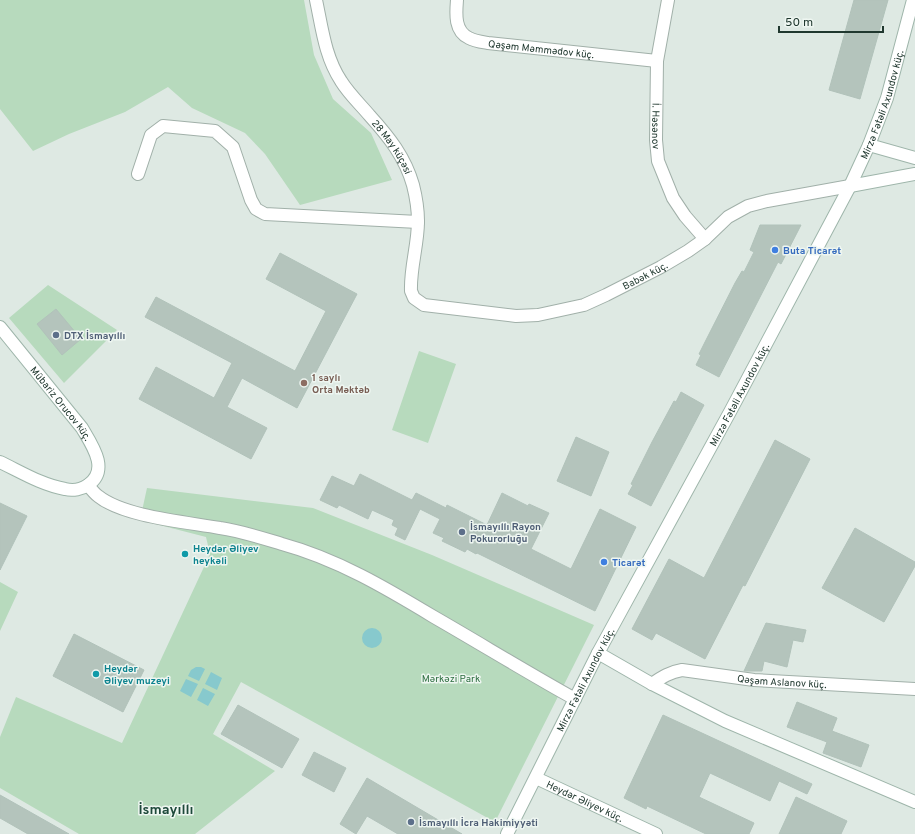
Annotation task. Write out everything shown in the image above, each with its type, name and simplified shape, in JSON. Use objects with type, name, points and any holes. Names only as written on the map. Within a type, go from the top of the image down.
[{"type":"street","name":"28 May küçəsi","points":[[316,0],[324,40],[330,59],[340,81],[397,149],[406,165],[413,186],[418,222],[411,291],[414,298],[424,305]]},
{"type":"street","name":"Qəşəm Məmmədov küç.","points":[[457,0],[456,18],[460,29],[468,38],[488,43],[657,60]]},
{"type":"street","name":"İ. Həsənov","points":[[668,0],[657,60],[656,140],[658,161],[673,198],[685,216],[705,239]]},
{"type":"street","name":"Mirzə Fətəli Axundov küç.","points":[[507,834],[598,653],[731,410],[850,186],[869,145],[887,98],[913,0]]},
{"type":"street","points":[[138,174],[151,135],[163,126],[215,131],[233,147],[251,200],[256,209],[265,214],[418,222]]},
{"type":"street","points":[[869,145],[915,158]]},
{"type":"street","name":"Babək küç.","points":[[424,305],[516,316],[556,312],[584,304],[606,295],[661,267],[705,239],[728,217],[748,206],[767,201],[915,174]]},
{"type":"street","name":"Mübariz Orucov küç.","points":[[0,327],[68,410],[91,443],[97,456],[99,467],[96,478],[88,485]]},
{"type":"street","points":[[0,462],[66,490],[78,490],[88,485],[98,497],[122,509],[145,515],[222,528],[301,550],[338,564],[410,602],[575,699]]},
{"type":"street","points":[[598,653],[652,684],[725,721],[915,802]]},
{"type":"street","name":"Qəşəm Aslanov küç.","points":[[652,684],[674,671],[682,670],[754,680],[915,689]]},
{"type":"street","name":"Heydər Əliyev küç.","points":[[536,778],[656,834]]},
{"type":"green space","points":[[0,0],[304,0],[314,55],[333,99],[371,133],[392,180],[300,205],[265,154],[245,133],[192,108],[168,87],[125,112],[69,134],[33,151],[0,109]]},
{"type":"green space","points":[[48,285],[117,330],[64,383],[9,318]]},
{"type":"green space","points":[[419,351],[456,364],[428,443],[392,430]]},
{"type":"green space","name":"Mərkəzi Park","points":[[147,488],[313,508],[432,555],[594,625],[495,822],[241,682],[213,734],[275,771],[195,834],[79,834],[0,788],[0,737],[16,697],[122,743],[210,554],[206,537],[140,520]]},
{"type":"green space","points":[[0,582],[18,592],[0,631]]},
{"type":"water","points":[[372,628],[379,631],[382,638],[379,645],[372,648],[365,645],[362,638],[365,631]]},
{"type":"water","points":[[196,667],[205,669],[199,681],[188,676],[191,670]]},
{"type":"water","points":[[211,672],[222,678],[217,690],[205,684]]},
{"type":"water","points":[[186,679],[198,684],[191,697],[180,691]]},
{"type":"water","points":[[203,688],[215,694],[208,706],[197,700]]},
{"type":"building","points":[[854,0],[888,0],[860,99],[829,90]]},
{"type":"building","points":[[760,225],[801,225],[781,264],[778,262],[719,377],[696,365],[701,355],[699,354],[735,283],[742,271],[744,272],[754,252],[750,250]]},
{"type":"building","points":[[280,253],[357,294],[297,408],[242,378],[227,407],[267,428],[251,459],[139,399],[156,367],[214,398],[232,363],[145,317],[156,297],[295,371],[326,311],[266,279]]},
{"type":"building","points":[[56,309],[81,339],[62,355],[37,324]]},
{"type":"building","points":[[681,392],[704,405],[651,506],[628,494],[633,485],[631,484],[652,442],[674,401],[676,402]]},
{"type":"building","points":[[576,437],[609,452],[591,496],[557,481]]},
{"type":"building","points":[[775,440],[810,459],[745,586],[743,585],[705,659],[656,633],[652,640],[632,629],[669,559],[704,578]]},
{"type":"building","points":[[360,474],[412,500],[416,493],[446,508],[447,505],[487,525],[502,493],[528,506],[529,504],[549,513],[531,549],[571,569],[600,509],[636,527],[595,611],[477,553],[476,554],[467,549],[465,552],[442,541],[444,538],[433,533],[440,519],[420,509],[405,540],[395,535],[398,528],[392,525],[394,520],[372,510],[368,519],[339,505],[337,508],[320,500],[332,476],[354,486]]},
{"type":"building","points":[[0,503],[27,516],[0,570]]},
{"type":"building","points":[[855,528],[915,562],[915,566],[884,622],[822,588]]},
{"type":"building","points":[[766,623],[806,630],[803,642],[793,640],[787,667],[764,661],[762,671],[744,671]]},
{"type":"building","points":[[74,634],[144,670],[123,712],[53,676]]},
{"type":"building","points":[[797,702],[837,718],[832,731],[869,745],[861,767],[823,753],[827,742],[787,727]]},
{"type":"building","points":[[238,705],[299,739],[282,768],[221,734]]},
{"type":"building","points":[[663,715],[812,784],[807,794],[779,781],[770,801],[710,773],[699,797],[754,823],[749,834],[706,834],[647,806],[646,809],[624,798]]},
{"type":"building","points":[[314,752],[346,768],[334,792],[302,775]]},
{"type":"building","points":[[367,778],[462,834],[398,834],[367,816],[356,834],[340,824]]},
{"type":"building","points":[[0,795],[69,834],[28,834],[0,818]]},
{"type":"building","points":[[796,797],[847,821],[841,834],[779,834]]},
{"type":"place","name":"Buta Ticarət","points":[[775,250]]},
{"type":"place","name":"DTX İsmayıllı","points":[[56,335]]},
{"type":"place","name":"1 saylı Orta Məktəb","points":[[304,383]]},
{"type":"place","name":"İsmayıllı Rayon Pokurorluğu","points":[[462,532]]},
{"type":"place","name":"Heydər Əliyev heykəli","points":[[185,554]]},
{"type":"place","name":"Ticarət","points":[[604,562]]},
{"type":"place","name":"Heydər Əliyev muzeyi","points":[[96,674]]},
{"type":"place","name":"İsmayıllı İcra Hakimiyyəti","points":[[411,822]]},
{"type":"district","name":"İsmayıllı","points":[[166,809]]}]
